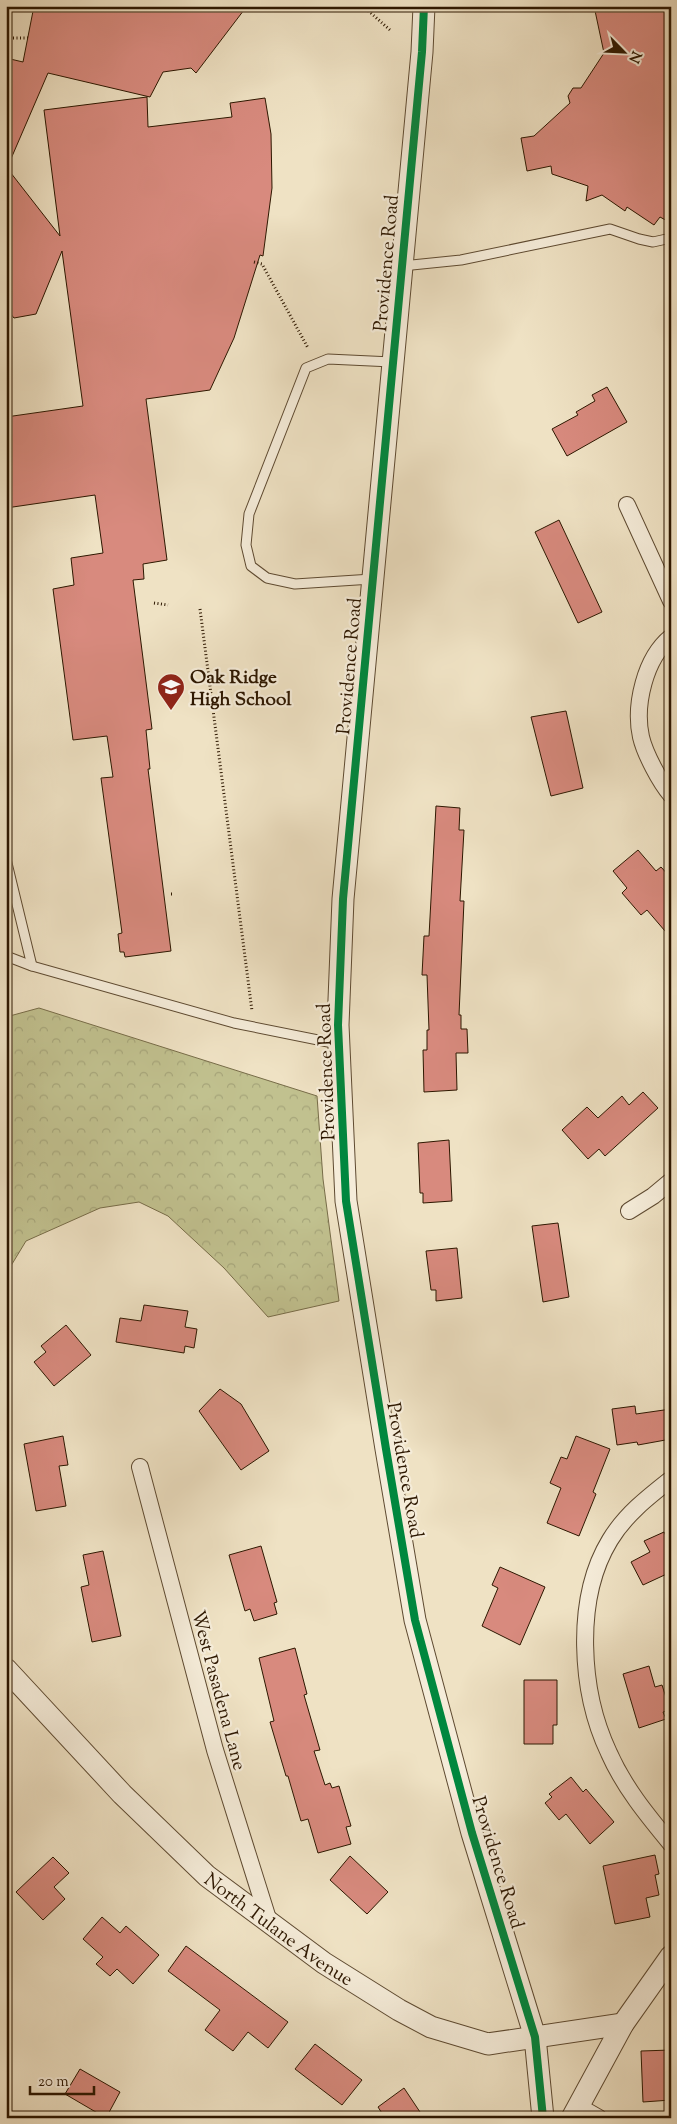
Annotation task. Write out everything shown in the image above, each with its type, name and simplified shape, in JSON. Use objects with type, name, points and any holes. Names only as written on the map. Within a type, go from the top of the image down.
[{"type":"street","name":"Providence Road","points":[[424,6],[422,52],[342,900],[338,1044],[346,1201],[415,1620],[472,1833],[535,2037],[543,2118]]},
{"type":"street","points":[[627,504],[671,601]]},
{"type":"street","points":[[671,637],[661,645],[648,670],[640,710],[641,737],[662,785],[671,795]]},
{"type":"street","points":[[629,1211],[653,1196],[671,1181]]},
{"type":"street","name":"West Pasadena Lane","points":[[140,1468],[214,1750],[269,1922]]},
{"type":"street","points":[[671,1478],[638,1505],[609,1541],[588,1593],[584,1642],[590,1690],[609,1754],[640,1806],[671,1844]]},
{"type":"street","name":"North Tulane Avenue","points":[[6,1669],[136,1808],[207,1876],[324,1963],[431,2027],[488,2044],[623,2024]]},
{"type":"street","points":[[599,2118],[576,2112],[623,2024],[671,1956]]},
{"type":"lane","points":[[402,266],[461,260],[610,229],[653,242],[671,238]]},
{"type":"lane","points":[[373,579],[295,584],[267,578],[252,566],[246,545],[249,514],[306,368],[328,359],[392,362]]},
{"type":"lane","points":[[6,859],[32,966]]},
{"type":"lane","points":[[6,956],[32,966],[234,1023],[338,1044]]},
{"type":"path","points":[[363,6],[390,30]]},
{"type":"path","points":[[6,38],[28,38]]},
{"type":"path","points":[[254,262],[262,264],[308,348]]},
{"type":"path","points":[[154,603],[168,605]]},
{"type":"path","points":[[200,609],[252,1011]]},
{"type":"green space","points":[[39,1008],[317,1096],[323,1179],[339,1301],[268,1317],[224,1268],[168,1216],[139,1202],[100,1208],[26,1241],[6,1274],[6,1017]]},
{"type":"building","points":[[34,6],[247,6],[196,73],[191,68],[163,72],[150,97],[48,73],[7,168],[60,236],[44,110],[147,97],[148,127],[232,117],[230,103],[265,98],[271,134],[272,188],[263,256],[260,255],[234,338],[210,390],[146,399],[167,560],[143,564],[144,579],[133,580],[152,729],[146,730],[150,769],[148,769],[171,951],[125,957],[124,952],[120,952],[118,934],[122,933],[101,778],[113,777],[107,736],[73,740],[53,589],[74,585],[71,558],[103,553],[95,495],[6,508],[6,417],[83,406],[62,251],[36,314],[14,318],[6,308],[6,58],[23,62]]},
{"type":"building","points":[[594,6],[671,6],[671,223],[660,217],[654,225],[627,207],[625,211],[602,195],[586,201],[588,186],[552,174],[551,166],[527,171],[521,138],[534,136],[570,103],[568,96],[573,88],[581,88],[604,53]]},
{"type":"building","points":[[607,387],[627,422],[567,456],[552,429],[578,415],[576,412],[595,401],[592,395]]},
{"type":"building","points":[[559,520],[602,612],[578,623],[535,532]]},
{"type":"building","points":[[566,711],[583,788],[551,796],[531,717]]},
{"type":"building","points":[[436,806],[460,808],[459,830],[464,830],[460,901],[464,901],[459,1015],[461,1015],[461,1029],[467,1029],[468,1053],[456,1053],[457,1090],[424,1092],[423,1050],[427,1050],[427,1030],[429,1030],[427,975],[422,975],[424,936],[429,936]]},
{"type":"building","points":[[638,850],[656,871],[661,867],[671,878],[671,938],[647,910],[641,915],[622,893],[627,888],[613,871]]},
{"type":"building","points":[[643,1092],[658,1108],[605,1156],[599,1149],[588,1159],[562,1130],[587,1107],[598,1118],[622,1096],[629,1105]]},
{"type":"building","points":[[449,1140],[452,1201],[423,1203],[423,1193],[420,1193],[418,1143]]},
{"type":"building","points":[[558,1223],[569,1297],[543,1302],[532,1226]]},
{"type":"building","points":[[457,1248],[462,1298],[436,1301],[436,1290],[431,1290],[426,1251]]},
{"type":"building","points":[[144,1305],[188,1311],[185,1327],[197,1329],[194,1348],[185,1346],[184,1353],[116,1342],[120,1318],[141,1321]]},
{"type":"building","points":[[66,1325],[91,1355],[54,1386],[34,1362],[46,1352],[41,1346]]},
{"type":"building","points":[[220,1389],[241,1404],[269,1451],[241,1470],[199,1411]]},
{"type":"building","points":[[635,1406],[636,1414],[671,1409],[671,1439],[638,1445],[637,1442],[617,1445],[612,1409]]},
{"type":"building","points":[[63,1436],[68,1465],[59,1466],[66,1506],[36,1511],[24,1444]]},
{"type":"building","points":[[576,1436],[610,1449],[593,1492],[596,1494],[579,1536],[547,1523],[561,1488],[550,1483],[561,1457],[567,1459]]},
{"type":"building","points":[[664,1532],[671,1545],[671,1572],[643,1585],[631,1562],[650,1552],[644,1541]]},
{"type":"building","points":[[261,1546],[277,1602],[274,1603],[277,1614],[254,1621],[250,1609],[245,1611],[229,1555]]},
{"type":"building","points":[[103,1551],[121,1636],[92,1642],[81,1587],[89,1585],[83,1555]]},
{"type":"building","points":[[500,1567],[545,1587],[520,1645],[482,1626],[498,1588],[492,1585]]},
{"type":"building","points":[[295,1648],[307,1694],[304,1695],[320,1750],[314,1751],[325,1785],[330,1783],[332,1788],[339,1786],[351,1826],[346,1827],[351,1844],[318,1853],[308,1819],[301,1821],[288,1776],[286,1776],[270,1722],[274,1721],[259,1658]]},
{"type":"building","points":[[649,1666],[655,1687],[662,1685],[670,1710],[663,1712],[666,1719],[639,1728],[623,1674]]},
{"type":"building","points":[[524,1680],[557,1680],[557,1725],[553,1725],[553,1744],[524,1744]]},
{"type":"building","points":[[571,1777],[583,1792],[586,1789],[614,1822],[590,1844],[566,1814],[559,1820],[545,1803],[552,1797],[549,1794]]},
{"type":"building","points":[[655,1855],[659,1874],[655,1875],[659,1895],[646,1898],[650,1917],[615,1924],[603,1866]]},
{"type":"building","points":[[350,1856],[388,1892],[367,1914],[330,1880]]},
{"type":"building","points":[[53,1857],[69,1873],[54,1887],[65,1899],[43,1920],[16,1892]]},
{"type":"building","points":[[102,1917],[120,1933],[126,1926],[159,1955],[133,1984],[117,1969],[110,1976],[96,1964],[103,1957],[83,1939]]},
{"type":"building","points":[[186,1946],[288,2022],[268,2048],[248,2032],[233,2051],[205,2030],[220,2010],[168,1971]]},
{"type":"building","points":[[315,2044],[362,2080],[342,2105],[295,2069]]},
{"type":"building","points":[[671,2050],[671,2100],[643,2102],[641,2051]]},
{"type":"building","points":[[80,2069],[120,2092],[106,2118],[65,2094]]},
{"type":"building","points":[[404,2088],[424,2118],[385,2118],[378,2107]]},
{"type":"cycle path","points":[[424,6],[422,52],[343,899],[338,1025],[346,1201],[415,1620],[472,1833],[535,2037],[543,2118]]},
{"type":"place","name":"Oak Ridge High School","points":[[171,711]]}]
